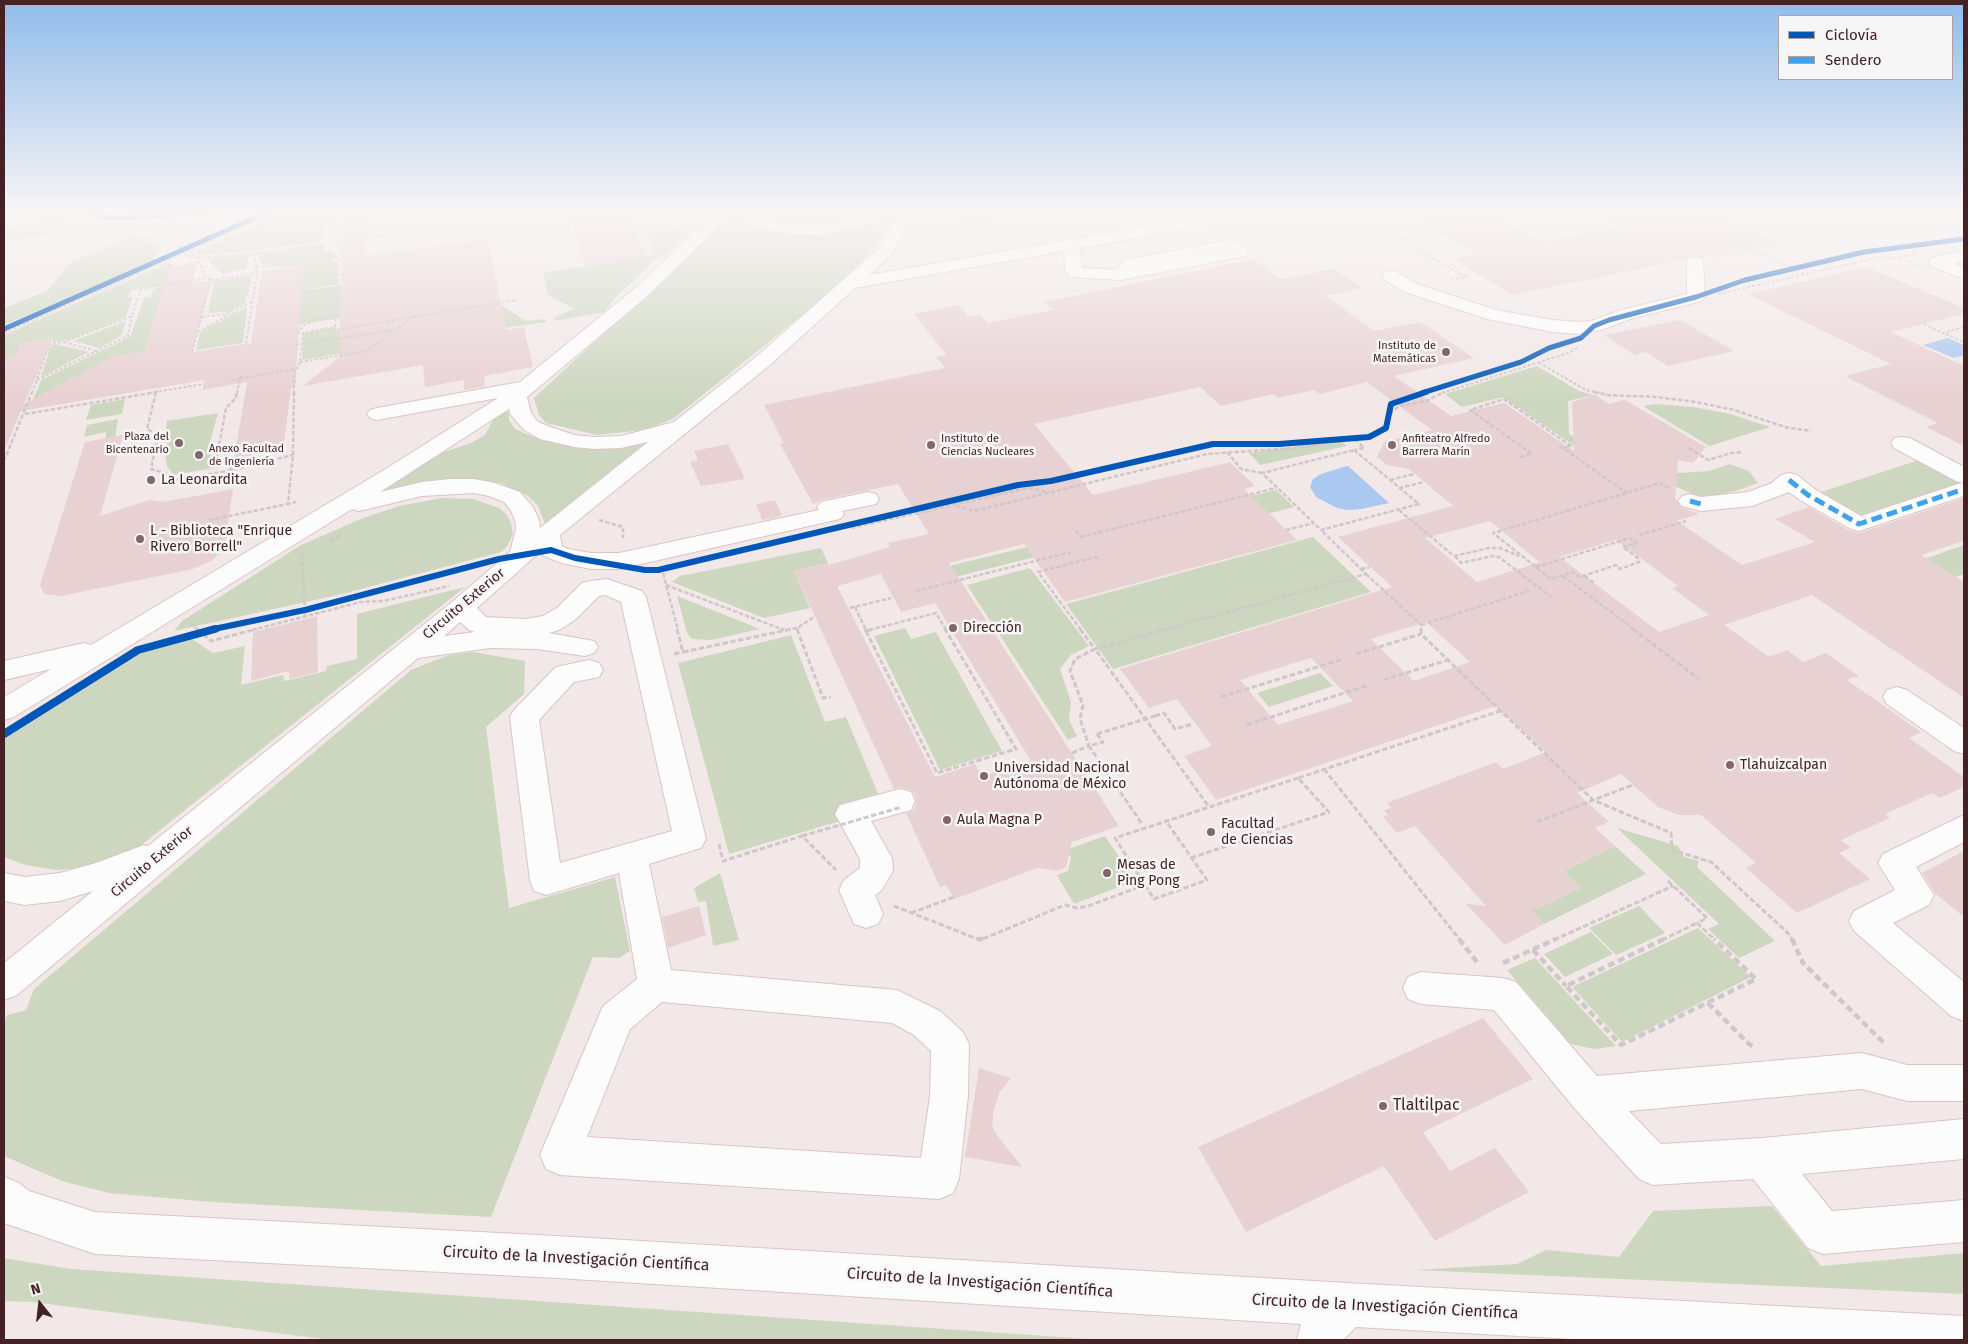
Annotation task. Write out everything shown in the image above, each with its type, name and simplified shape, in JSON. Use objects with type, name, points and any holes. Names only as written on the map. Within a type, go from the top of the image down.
[{"type":"street","points":[[4,710],[106,648],[327,530],[427,453],[468,442],[481,433],[489,413],[522,391],[638,294],[659,274]]},
{"type":"street","name":"Circuito Exterior","points":[[4,984],[461,608],[521,555],[763,361],[861,274]]},
{"type":"street","points":[[851,283],[904,274]]},
{"type":"street","points":[[1092,274],[1127,274]]},
{"type":"street","points":[[1391,276],[1411,288],[1502,317],[1569,328],[1594,326],[1627,314],[1705,296],[1698,274]]},
{"type":"street","points":[[377,414],[483,393],[522,391]]},
{"type":"street","points":[[522,391],[521,414],[531,426],[548,434],[574,441],[595,443],[620,442],[644,437],[687,423]]},
{"type":"street","points":[[464,398],[489,413]]},
{"type":"street","points":[[1902,443],[1963,483]]},
{"type":"street","points":[[1696,503],[1752,499],[1770,494],[1789,480],[1808,495],[1859,524],[1963,483]]},
{"type":"street","points":[[327,530],[358,504],[422,489],[474,486],[504,493],[512,497],[521,507],[528,529],[521,555]]},
{"type":"street","points":[[548,533],[551,550],[561,555],[591,561],[619,561],[832,514],[829,507],[868,498]]},
{"type":"street","points":[[408,651],[490,639],[537,640],[587,658],[566,674],[524,717],[546,881],[690,839],[633,597],[607,587],[591,589],[566,614],[550,624],[525,628],[478,624],[461,608]]},
{"type":"street","points":[[4,670],[106,648]]},
{"type":"street","points":[[1896,697],[1964,743]]},
{"type":"street","points":[[861,902],[869,881],[877,871],[876,858],[851,814],[901,804]]},
{"type":"street","points":[[1964,828],[1894,863],[1917,895],[1866,921],[1964,1004]]},
{"type":"street","points":[[4,887],[25,891],[60,887],[102,875],[169,848]]},
{"type":"street","points":[[626,858],[634,866],[656,985]]},
{"type":"street","points":[[656,985],[897,1007],[928,1022],[950,1044],[948,1096],[940,1179],[560,1155],[616,1018],[656,985]]},
{"type":"street","points":[[1421,988],[1503,994],[1589,1096],[1653,1165],[1762,1158],[1964,1139]]},
{"type":"street","points":[[1589,1096],[1862,1071],[1907,1083],[1964,1083]]},
{"type":"street","points":[[1762,1158],[1823,1233],[1964,1221]]},
{"type":"street","name":"Circuito de la Investigación Científica","points":[[4,1198],[18,1208],[95,1233],[606,1260],[1347,1305],[1938,1338]]},
{"type":"street","points":[[1319,1340],[1321,1331],[1347,1305]]},
{"type":"path","points":[[4,331],[133,274]]},
{"type":"path","points":[[205,274],[207,278]]},
{"type":"path","points":[[37,380],[128,336],[141,289],[207,278],[212,280],[252,274]]},
{"type":"path","points":[[246,344],[257,274]]},
{"type":"path","points":[[335,327],[339,274]]},
{"type":"path","points":[[1411,288],[1466,277],[1460,274]]},
{"type":"path","points":[[1705,296],[1745,280],[1774,274]]},
{"type":"path","points":[[1705,296],[1792,274]]},
{"type":"path","points":[[192,352],[212,280]]},
{"type":"path","points":[[312,321],[315,309],[338,289]]},
{"type":"path","points":[[335,327],[335,330],[518,300]]},
{"type":"path","points":[[197,332],[253,302]]},
{"type":"path","points":[[202,317],[232,313]]},
{"type":"path","points":[[298,334],[302,327],[312,321],[336,314]]},
{"type":"path","points":[[4,461],[50,344],[63,342],[132,316]]},
{"type":"path","points":[[299,362],[366,351],[413,317]]},
{"type":"path","points":[[1924,324],[1964,342]]},
{"type":"path","points":[[1573,341],[1581,338],[1594,326]]},
{"type":"path","points":[[231,380],[299,367],[303,333],[335,327]]},
{"type":"path","points":[[1943,333],[1964,328]]},
{"type":"path","points":[[296,345],[354,338],[394,330]]},
{"type":"path","points":[[63,342],[96,351]]},
{"type":"path","points":[[1408,412],[1389,419],[1391,404],[1397,401],[1437,392],[1568,354],[1582,344]]},
{"type":"path","points":[[1437,392],[1521,362],[1537,354]]},
{"type":"path","points":[[1538,363],[1586,390],[1608,394],[1696,402],[1734,410],[1785,427],[1811,431]]},
{"type":"path","points":[[288,504],[293,455],[295,369]]},
{"type":"path","points":[[233,470],[217,456],[226,408],[236,398],[241,374]]},
{"type":"path","points":[[24,414],[157,390],[204,384]]},
{"type":"path","points":[[157,390],[147,429],[158,435],[151,469],[168,474],[169,481],[233,470],[293,455]]},
{"type":"path","points":[[1436,405],[1439,404],[1437,392]]},
{"type":"path","points":[[1520,457],[1532,454],[1470,410],[1504,399],[1571,446],[1561,447],[1628,493]]},
{"type":"path","points":[[1234,443],[1279,444],[1369,437]]},
{"type":"path","points":[[1227,452],[1240,470],[1262,474],[1364,448],[1354,439]]},
{"type":"path","points":[[956,505],[974,511],[1207,454],[1295,448],[1343,440]]},
{"type":"path","points":[[1689,448],[1708,460],[1731,453],[1743,452]]},
{"type":"path","points":[[1321,530],[1419,504],[1354,450]]},
{"type":"path","points":[[1262,474],[1421,625],[1421,634],[1593,800],[1670,833],[1672,850],[1711,862],[1790,935],[1803,963],[1887,1047]]},
{"type":"path","points":[[1389,480],[1414,474]]},
{"type":"path","points":[[842,526],[1018,485],[1043,482]]},
{"type":"path","points":[[1398,488],[1424,482]]},
{"type":"path","points":[[1536,567],[1632,538],[1637,543],[1623,547],[1639,559],[1637,564],[1620,569],[1616,565],[1580,577],[1574,572],[1551,579],[1492,533],[1660,483],[1696,503],[1710,514],[1639,535]]},
{"type":"path","points":[[902,513],[918,514],[1028,488],[1049,492]]},
{"type":"path","points":[[1076,531],[1081,537],[1277,488]]},
{"type":"path","points":[[209,520],[296,502]]},
{"type":"path","points":[[1399,510],[1461,563],[1493,556],[1499,557],[1507,561],[1551,597]]},
{"type":"path","points":[[591,517],[623,527],[624,546]]},
{"type":"path","points":[[1286,530],[1314,523]]},
{"type":"path","points":[[1454,556],[1489,548],[1500,548],[1523,558]]},
{"type":"path","points":[[302,552],[305,613]]},
{"type":"path","points":[[916,591],[1071,552]]},
{"type":"path","points":[[1100,560],[1096,557],[1038,572],[1209,807]]},
{"type":"path","points":[[1360,569],[1370,566]]},
{"type":"path","points":[[662,570],[683,652]]},
{"type":"path","points":[[1142,824],[1089,746],[1080,719],[1083,705],[1070,671],[1075,660],[1084,653],[1095,649],[1366,574]]},
{"type":"path","points":[[1562,576],[1699,679]]},
{"type":"path","points":[[1585,576],[1594,583]]},
{"type":"path","points":[[666,584],[785,630]]},
{"type":"path","points":[[248,622],[361,602],[384,601],[438,588]]},
{"type":"path","points":[[1421,625],[1529,591]]},
{"type":"path","points":[[193,625],[212,640],[366,593]]},
{"type":"path","points":[[866,631],[936,613],[1016,749],[960,768],[937,773],[853,608],[891,598]]},
{"type":"path","points":[[668,656],[797,628],[814,617]]},
{"type":"path","points":[[797,628],[823,698],[831,697]]},
{"type":"path","points":[[190,635],[211,630]]},
{"type":"path","points":[[1356,654],[1421,634]]},
{"type":"path","points":[[1221,697],[1343,659]]},
{"type":"path","points":[[1383,680],[1448,660]]},
{"type":"path","points":[[1247,725],[1368,685]]},
{"type":"path","points":[[1166,822],[1207,880],[1154,900],[1115,838],[1500,711]]},
{"type":"path","points":[[1072,753],[1102,742],[1097,734],[1164,713],[1176,729],[1193,724]]},
{"type":"path","points":[[1324,769],[1478,963]]},
{"type":"path","points":[[1192,858],[1329,812],[1298,778]]},
{"type":"path","points":[[1537,822],[1636,784]]},
{"type":"path","points":[[718,843],[724,862],[901,804]]},
{"type":"path","points":[[802,836],[861,902],[911,913],[980,940],[1065,905],[1077,908],[1088,906],[1145,885]]},
{"type":"path","points":[[1566,986],[1707,918],[1668,881]]},
{"type":"path","points":[[1497,965],[1673,886]]},
{"type":"path","points":[[911,913],[954,897]]},
{"type":"path","points":[[1534,950],[1621,1045],[1756,979],[1697,923]]},
{"type":"path","points":[[1708,1003],[1749,1044],[1758,1049]]},
{"type":"green space","points":[[61,274],[126,274],[4,325],[4,308],[47,291]]},
{"type":"green space","points":[[144,274],[183,274],[180,283],[131,290],[128,297],[133,297],[126,317],[71,339],[52,342],[53,338],[21,343],[18,350],[41,351],[7,357],[4,364],[4,335]]},
{"type":"green space","points":[[302,274],[337,274],[337,284],[301,290]]},
{"type":"green space","points":[[543,274],[640,274],[615,298],[605,312],[554,321],[553,318],[574,309],[548,295]]},
{"type":"green space","points":[[668,274],[849,274],[832,291],[673,419],[644,430],[597,435],[546,423],[539,415],[534,398]]},
{"type":"green space","points":[[253,275],[245,303],[229,312],[208,313],[214,281]]},
{"type":"green space","points":[[341,285],[341,318],[298,325],[300,291]]},
{"type":"green space","points":[[164,287],[142,360],[30,408],[41,380],[130,337],[144,298],[151,297],[153,289]]},
{"type":"green space","points":[[487,305],[503,306],[526,321],[545,319],[547,322],[488,330]]},
{"type":"green space","points":[[247,307],[243,343],[196,350],[200,332]]},
{"type":"green space","points":[[413,317],[396,344],[302,360],[303,333],[335,327],[336,330]]},
{"type":"green space","points":[[126,321],[121,336],[100,348],[73,341]]},
{"type":"green space","points":[[56,344],[89,352],[41,377],[51,345]]},
{"type":"green space","points":[[1537,366],[1579,391],[1593,395],[1568,401],[1569,434],[1601,454],[1679,473],[1709,471],[1730,464],[1749,471],[1758,483],[1736,491],[1702,498],[1663,481],[1614,473],[1503,397],[1462,407],[1445,394]]},
{"type":"green space","points":[[125,399],[122,414],[86,420],[91,405]]},
{"type":"green space","points":[[1656,404],[1693,407],[1730,414],[1770,427],[1709,446],[1643,406]]},
{"type":"green space","points":[[505,410],[509,413],[509,420],[515,429],[531,436],[583,448],[603,449],[644,444],[545,524],[538,506],[528,496],[501,483],[476,480],[360,499],[434,455],[469,444],[485,435],[496,415]]},
{"type":"green space","points":[[218,413],[209,446],[215,448],[213,457],[220,467],[174,475],[167,466],[165,453],[169,435],[165,435],[167,421]]},
{"type":"green space","points":[[118,419],[115,437],[106,438],[106,432],[84,437],[87,425]]},
{"type":"green space","points":[[1340,440],[1347,446],[1260,465],[1249,453]]},
{"type":"green space","points":[[1922,459],[1964,482],[1964,490],[1959,487],[1857,521],[1812,495]]},
{"type":"green space","points":[[1276,490],[1294,507],[1139,547],[1123,528]]},
{"type":"green space","points":[[442,498],[473,499],[499,508],[507,515],[511,523],[513,534],[507,546],[501,552],[342,594],[174,631],[182,621],[301,545],[363,518],[399,506]]},
{"type":"green space","points":[[1313,537],[1371,592],[1113,669],[1066,604]]},
{"type":"green space","points":[[1048,542],[1056,552],[955,577],[949,566]]},
{"type":"green space","points":[[1964,545],[1964,574],[1953,578],[1922,560]]},
{"type":"green space","points":[[821,548],[828,563],[794,571],[810,608],[764,618],[672,582],[680,576]]},
{"type":"green space","points":[[1030,568],[1089,646],[1071,655],[1060,669],[1071,702],[1069,720],[1077,736],[1068,740],[967,585]]},
{"type":"green space","points":[[465,587],[140,846],[124,856],[81,868],[56,870],[26,865],[4,857],[4,739],[142,653],[192,639],[213,653],[245,646],[241,685],[283,675],[284,681],[326,671],[327,666],[357,659],[357,614]]},
{"type":"green space","points":[[677,596],[760,629],[711,640],[692,639],[687,633]]},
{"type":"green space","points":[[905,628],[911,639],[936,632],[1002,751],[940,770],[874,636]]},
{"type":"green space","points":[[791,635],[825,722],[846,717],[884,808],[729,854],[678,663]]},
{"type":"green space","points":[[473,652],[525,661],[524,694],[486,727],[509,908],[615,877],[630,951],[619,958],[593,957],[491,1217],[212,1202],[109,1193],[62,1181],[4,1156],[4,1022],[7,1015],[26,1010],[34,989],[411,670],[449,655]]},
{"type":"green space","points":[[1320,673],[1333,686],[1269,707],[1257,693]]},
{"type":"green space","points":[[1617,828],[1678,846],[1684,857],[1699,861],[1697,867],[1775,941],[1739,958],[1708,929],[1719,924]]},
{"type":"green space","points":[[1105,836],[1135,881],[1074,904],[1057,875],[1068,871],[1071,858],[1066,850]]},
{"type":"green space","points":[[1615,846],[1646,874],[1544,924],[1529,909],[1538,904],[1543,906],[1580,888],[1563,871]]},
{"type":"green space","points":[[720,873],[739,940],[713,946],[706,901],[698,902],[694,888]]},
{"type":"green space","points":[[1639,906],[1665,933],[1616,955],[1589,928]]},
{"type":"green space","points":[[1698,928],[1751,977],[1622,1042],[1572,987]]},
{"type":"green space","points":[[1591,932],[1613,954],[1565,977],[1544,954]]},
{"type":"green space","points":[[1535,958],[1616,1046],[1594,1049],[1571,1044],[1507,970]]},
{"type":"green space","points":[[1772,1206],[1821,1266],[1964,1253],[1964,1294],[1415,1270],[1517,1264],[1546,1250],[1619,1257],[1653,1211]]},
{"type":"green space","points":[[4,1258],[71,1269],[1105,1340],[331,1340],[32,1302],[4,1301]]},
{"type":"water","points":[[1948,338],[1964,345],[1964,355],[1954,358],[1923,345]]},
{"type":"water","points":[[1348,466],[1389,503],[1348,510],[1337,508],[1316,497],[1310,487],[1313,479],[1321,474]]},
{"type":"building","points":[[168,274],[195,274],[192,283],[212,280],[192,352],[251,343],[262,274],[302,274],[295,388],[291,389],[283,450],[234,459],[247,382],[202,390],[205,380],[21,411],[4,451],[4,364],[7,357],[15,355],[21,343],[53,338],[24,404],[113,356],[145,351]]},
{"type":"building","points":[[342,274],[495,274],[507,330],[524,327],[533,367],[484,376],[485,386],[464,390],[464,380],[425,387],[423,365],[303,386],[339,357]]},
{"type":"building","points":[[1181,274],[1274,274],[1281,279],[1309,274],[1341,274],[1363,288],[1325,296],[1375,331],[1420,322],[1474,358],[1394,376],[1451,416],[1504,403],[1574,451],[1572,402],[1595,395],[1609,404],[1625,400],[1706,447],[1693,463],[1678,460],[1675,498],[1681,507],[1699,514],[1677,521],[1742,565],[1815,542],[1775,519],[1809,507],[1850,531],[1860,533],[1964,498],[1964,541],[1921,555],[1964,582],[1964,698],[1812,595],[1724,625],[1769,657],[1787,650],[1803,662],[1826,653],[1859,676],[1847,680],[1921,732],[1909,738],[1964,777],[1964,787],[1939,798],[1932,793],[1885,814],[1890,818],[1841,840],[1851,848],[1839,853],[1870,879],[1797,913],[1746,868],[1756,863],[1701,815],[1679,815],[1658,807],[1621,774],[1577,793],[1609,822],[1595,828],[1615,846],[1563,871],[1580,888],[1532,911],[1544,924],[1505,945],[1466,904],[1486,906],[1415,826],[1397,833],[1383,817],[1388,815],[1384,810],[1391,808],[1387,803],[1496,762],[1503,769],[1546,752],[1495,706],[1216,800],[1184,756],[1212,746],[1177,699],[1149,708],[1120,669],[1392,587],[1338,537],[1453,506],[1409,469],[1387,465],[1377,457],[1384,442],[1432,430],[1367,382],[1320,394],[1314,390],[1278,398],[1273,394],[1221,406],[1200,387],[1034,424],[1093,495],[1230,462],[1255,486],[1244,489],[1297,540],[1065,602],[1024,544],[949,563],[1119,826],[1072,842],[1066,867],[1058,871],[1037,868],[955,899],[946,885],[940,887],[906,813],[913,811],[917,802],[913,791],[900,787],[894,789],[794,571],[828,563],[829,565],[890,547],[888,543],[929,534],[898,484],[821,500],[813,504],[780,444],[784,443],[764,405],[945,368],[936,357],[947,355],[914,314],[959,305],[969,317],[980,315],[988,323],[1053,310],[1044,302]],"holes":[[[1490,521],[1539,562],[1553,558],[1477,582],[1425,538]],[[1616,540],[1678,586],[1672,588],[1709,615],[1659,632],[1559,557]],[[881,574],[901,612],[935,603],[1031,761],[982,776],[975,764],[935,777],[837,586]],[[1426,622],[1470,662],[1414,681],[1371,639]],[[1311,658],[1353,701],[1278,725],[1240,680]]]},
{"type":"building","points":[[1478,274],[1615,274],[1513,295]]},
{"type":"building","points":[[1837,274],[1883,274],[1964,308],[1964,314],[1891,332],[1964,366],[1964,446],[1926,427],[1938,423],[1845,376],[1891,364],[1748,294]]},
{"type":"building","points":[[1680,320],[1734,351],[1668,366],[1646,352],[1635,355],[1604,335]]},
{"type":"building","name":"L - Biblioteca \"Enrique Rivero Borrell\"","points":[[123,435],[100,516],[149,500],[163,502],[233,489],[224,549],[211,561],[193,569],[61,596],[44,594],[40,585],[85,442]]},
{"type":"building","points":[[728,444],[745,479],[701,486],[690,462],[698,460],[694,451]]},
{"type":"building","points":[[775,500],[782,516],[762,520],[756,504]]},
{"type":"building","points":[[317,616],[318,672],[289,679],[289,671],[251,681],[253,632]]},
{"type":"building","points":[[1964,851],[1964,917],[1936,894],[1922,873]]},
{"type":"building","points":[[699,906],[706,935],[668,948],[662,917]]},
{"type":"building","name":"Tlaltilpac","points":[[1483,1018],[1533,1079],[1423,1132],[1450,1171],[1495,1148],[1529,1192],[1435,1241],[1384,1166],[1246,1232],[1198,1147]]},
{"type":"building","points":[[979,1068],[1011,1078],[999,1093],[992,1125],[996,1134],[1022,1167],[965,1157]]},
{"type":"marked path","points":[[1789,480],[1808,495],[1859,524],[1961,490]]},
{"type":"marked path","points":[[1690,501],[1701,504]]},
{"type":"cycle path","points":[[4,329],[129,274]]},
{"type":"cycle path","points":[[4,734],[138,650],[201,632],[305,610],[499,559],[551,550],[575,558],[645,570],[658,570],[1018,485],[1051,481],[1213,444],[1279,444],[1369,437],[1386,428],[1391,404],[1397,401],[1521,362],[1549,348],[1581,338],[1594,326],[1609,320],[1696,297],[1745,280],[1772,274]]},
{"type":"place","name":"Instituto de Matemáticas","points":[[1446,352]]},
{"type":"place","name":"Plaza del Bicentenario","points":[[179,443]]},
{"type":"place","name":"Instituto de Ciencias Nucleares","points":[[931,445]]},
{"type":"place","name":"Anfiteatro Alfredo Barrera Marín","points":[[1392,445]]},
{"type":"place","name":"Anexo Facultad de Ingeniería","points":[[199,455]]},
{"type":"place","name":"La Leonardita","points":[[151,480]]},
{"type":"place","name":"L - Biblioteca \"Enrique Rivero Borrell\"","points":[[140,539]]},
{"type":"place","name":"Dirección","points":[[953,628]]},
{"type":"place","name":"Tlahuizcalpan","points":[[1730,765]]},
{"type":"place","name":"Universidad Nacional Autónoma de México","points":[[984,776]]},
{"type":"place","name":"Aula Magna P","points":[[947,820]]},
{"type":"place","name":"Facultad de Ciencias","points":[[1211,832]]},
{"type":"place","name":"Mesas de Ping Pong","points":[[1107,873]]},
{"type":"place","name":"Tlaltilpac","points":[[1383,1106]]}]
